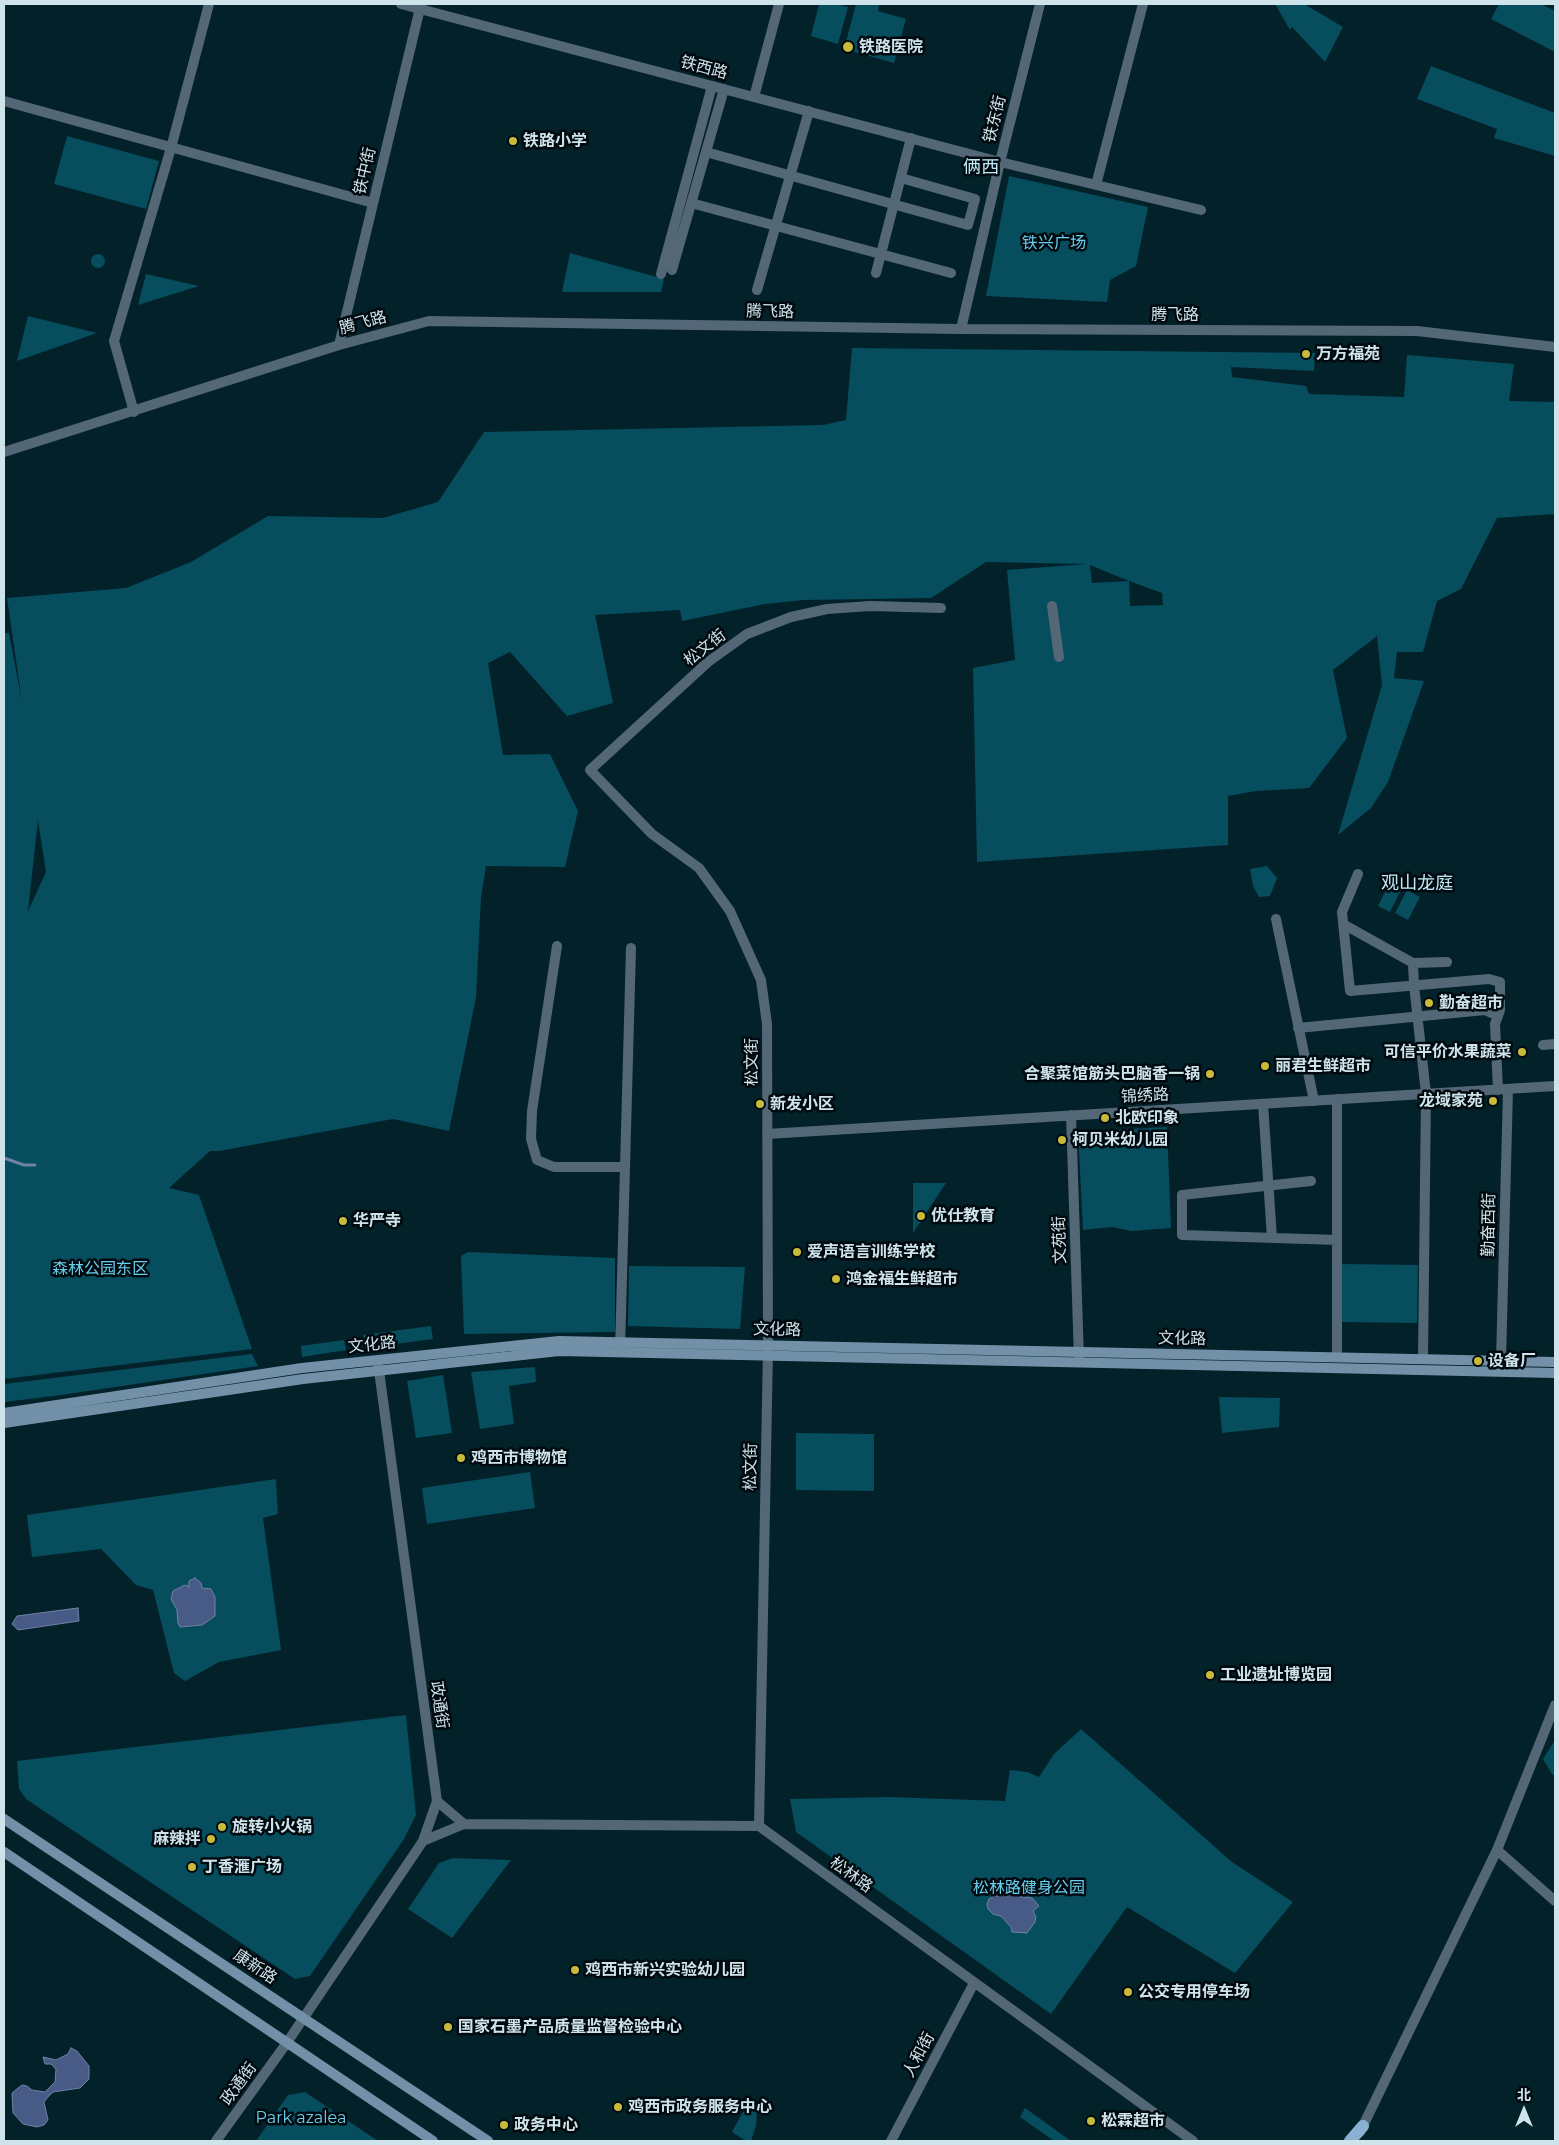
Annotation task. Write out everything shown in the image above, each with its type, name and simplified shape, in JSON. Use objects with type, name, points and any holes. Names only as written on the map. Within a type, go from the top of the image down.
[{"type":"main road","name":"文化路","points":[[4,1413],[302,1368],[559,1341],[620,1347],[1079,1357],[1555,1373]]},
{"type":"main road","name":"文化路","points":[[4,1423],[303,1379],[620,1347]]},
{"type":"main road","name":"文化路","points":[[1079,1357],[1337,1358],[1555,1362]]},
{"type":"main road","name":"康新路","points":[[4,1819],[488,2141]]},
{"type":"main road","points":[[4,1852],[286,2044],[433,2141]]},
{"type":"main road","points":[[1350,2141],[1363,2126]]},
{"type":"street","points":[[134,412],[114,341],[171,148],[209,4]]},
{"type":"street","name":"铁西路","points":[[402,4],[420,6],[1000,162],[1201,210]]},
{"type":"street","points":[[754,97],[779,4]]},
{"type":"street","name":"铁东街","points":[[962,330],[1000,162],[1040,4]]},
{"type":"street","points":[[1096,185],[1143,4]]},
{"type":"street","name":"铁中街","points":[[339,345],[420,6]]},
{"type":"street","points":[[661,274],[712,86]]},
{"type":"street","points":[[672,270],[724,89]]},
{"type":"street","points":[[4,101],[373,203]]},
{"type":"street","points":[[758,290],[808,111]]},
{"type":"street","points":[[876,274],[911,138]]},
{"type":"street","points":[[706,152],[968,225],[975,199],[901,178]]},
{"type":"street","points":[[691,203],[951,273]]},
{"type":"street","name":"腾飞路","points":[[4,452],[339,345],[429,321],[962,330],[1417,331],[1555,347]]},
{"type":"street","name":"松文街","points":[[759,1826],[768,1350],[767,1024],[762,980],[730,911],[699,868],[652,834],[590,770],[708,662],[747,634],[791,617],[828,609],[870,606],[941,608]]},
{"type":"street","points":[[1052,606],[1059,657]]},
{"type":"street","points":[[1358,874],[1342,912],[1350,991],[1414,985]]},
{"type":"street","points":[[1276,919],[1314,1101]]},
{"type":"street","points":[[1343,924],[1413,963],[1447,962]]},
{"type":"street","points":[[557,946],[532,1111],[531,1139],[537,1160],[554,1167],[625,1167]]},
{"type":"street","points":[[620,1347],[631,948]]},
{"type":"street","points":[[1413,963],[1426,1094],[1423,1359]]},
{"type":"street","name":"勤奋西街","points":[[1414,985],[1489,979],[1500,982],[1500,1010],[1495,1025],[1503,1089],[1501,1361]]},
{"type":"street","points":[[1298,1028],[1485,1010],[1498,1016]]},
{"type":"street","points":[[1543,1044],[1555,1044]]},
{"type":"street","name":"锦绣路","points":[[767,1134],[1555,1086]]},
{"type":"street","points":[[1337,1100],[1337,1358]]},
{"type":"street","points":[[1263,1104],[1272,1238]]},
{"type":"street","name":"文苑街","points":[[1071,1115],[1079,1357]]},
{"type":"street","points":[[1311,1180],[1182,1195],[1182,1235],[1337,1240]]},
{"type":"street","name":"政通街","points":[[216,2141],[304,2018],[423,1840],[437,1801],[377,1360]]},
{"type":"street","points":[[1356,2141],[1497,1850],[1555,1705]]},
{"type":"street","points":[[437,1801],[464,1824]]},
{"type":"street","points":[[423,1840],[464,1824],[759,1826]]},
{"type":"street","name":"松林路","points":[[759,1826],[1187,2140]]},
{"type":"street","points":[[1497,1850],[1555,1901]]},
{"type":"street","name":"人和街","points":[[891,2141],[974,1983]]},
{"type":"green space","points":[[819,4],[836,4],[848,7],[838,44],[811,36]]},
{"type":"green space","points":[[856,4],[879,4],[878,11],[906,19],[894,63],[844,49]]},
{"type":"green space","points":[[1275,4],[1304,4],[1343,27],[1325,62],[1292,27],[1290,30]]},
{"type":"green space","points":[[1499,4],[1541,4],[1555,11],[1555,52],[1491,19]]},
{"type":"green space","points":[[1431,66],[1555,113],[1555,156],[1494,138],[1497,129],[1417,99]]},
{"type":"green space","points":[[67,136],[159,161],[146,209],[54,184]]},
{"type":"green space","name":"铁兴广场","points":[[1009,176],[1148,207],[1136,266],[1110,280],[1107,302],[986,296]]},
{"type":"green space","points":[[570,253],[664,279],[661,292],[562,292]]},
{"type":"green space","points":[[98,254],[103,256],[105,261],[103,266],[98,268],[93,266],[91,261],[93,256]]},
{"type":"green space","points":[[146,274],[199,286],[138,305]]},
{"type":"green space","points":[[28,316],[97,333],[17,361]]},
{"type":"green space","name":"森林公园东区","points":[[852,348],[1315,353],[1314,371],[1231,367],[1232,377],[1306,386],[1309,394],[1404,397],[1407,355],[1514,364],[1509,401],[1555,402],[1555,514],[1497,518],[1461,589],[1437,601],[1423,652],[1397,652],[1394,678],[1424,681],[1388,782],[1371,808],[1338,835],[1382,685],[1377,636],[1333,670],[1347,738],[1309,788],[1256,791],[1228,796],[1228,845],[977,862],[973,668],[1015,660],[1007,570],[1087,564],[986,562],[931,598],[804,600],[765,604],[682,621],[680,610],[595,615],[613,703],[567,716],[510,652],[488,663],[503,755],[550,754],[578,811],[565,867],[486,866],[481,897],[476,997],[449,1131],[393,1119],[219,1151],[210,1151],[169,1188],[199,1195],[252,1349],[4,1379],[4,633],[9,633],[22,702],[7,598],[126,588],[191,562],[268,516],[383,518],[438,502],[484,432],[823,425],[846,420]],"holes":[[[1090,565],[1129,581],[1092,583]],[[1129,581],[1162,593],[1163,605],[1130,606]],[[38,820],[46,872],[28,911]]]},
{"type":"green space","points":[[1267,866],[1277,878],[1270,896],[1259,897],[1253,886],[1250,869]]},
{"type":"green space","points":[[1391,880],[1403,886],[1390,912],[1378,906]]},
{"type":"green space","points":[[1407,890],[1420,897],[1408,920],[1395,913]]},
{"type":"green space","points":[[1167,1127],[1171,1228],[1132,1231],[1112,1227],[1083,1230],[1078,1132]]},
{"type":"green space","points":[[913,1183],[946,1183],[913,1233]]},
{"type":"green space","points":[[468,1252],[615,1258],[615,1332],[464,1334],[461,1256]]},
{"type":"green space","points":[[1341,1264],[1418,1265],[1417,1323],[1340,1322]]},
{"type":"green space","points":[[629,1266],[745,1267],[740,1329],[628,1326]]},
{"type":"green space","points":[[431,1326],[433,1339],[365,1348],[363,1335]]},
{"type":"green space","points":[[344,1340],[346,1350],[302,1357],[301,1346]]},
{"type":"green space","points":[[252,1354],[258,1366],[4,1402],[4,1384]]},
{"type":"green space","points":[[535,1367],[536,1382],[509,1386],[514,1424],[480,1429],[471,1372]]},
{"type":"green space","points":[[443,1375],[452,1433],[416,1438],[407,1381]]},
{"type":"green space","points":[[1219,1397],[1280,1398],[1279,1427],[1222,1433]]},
{"type":"green space","points":[[796,1433],[874,1434],[874,1491],[796,1490]]},
{"type":"green space","points":[[530,1472],[535,1508],[427,1524],[422,1488]]},
{"type":"green space","points":[[276,1479],[278,1514],[263,1518],[281,1650],[219,1662],[185,1681],[174,1673],[153,1590],[136,1585],[101,1549],[32,1557],[27,1515]]},
{"type":"green space","points":[[406,1715],[416,1815],[404,1839],[310,1976],[295,1979],[26,1799],[19,1789],[17,1761]]},
{"type":"green space","name":"松林路健身公园","points":[[1081,1729],[1232,1862],[1293,1902],[1235,1973],[1127,1907],[1051,2014],[796,1832],[790,1799],[888,1797],[1005,1801],[1010,1770],[1027,1772],[1039,1777],[1054,1754]]},
{"type":"green space","points":[[1555,1740],[1555,1776],[1543,1759]]},
{"type":"green space","points":[[453,1858],[511,1860],[452,1938],[408,1909],[439,1863]]},
{"type":"green space","name":"Park azalea","points":[[305,2092],[378,2141],[256,2141],[288,2095]]},
{"type":"green space","points":[[1025,2108],[1071,2141],[1054,2141],[1020,2117]]},
{"type":"green space","points":[[744,2110],[757,2110],[756,2125],[751,2141],[746,2141],[732,2132]]},
{"type":"shaded area","points":[[195,1578],[201,1583],[202,1588],[211,1589],[215,1597],[215,1616],[202,1625],[180,1627],[177,1610],[171,1599],[173,1591],[187,1585],[189,1588],[189,1581]]},
{"type":"shaded area","points":[[78,1608],[79,1621],[18,1630],[12,1624],[17,1616]]},
{"type":"shaded area","points":[[1008,1885],[1016,1885],[1021,1897],[1032,1898],[1039,1906],[1033,1911],[1036,1917],[1035,1922],[1027,1933],[1012,1932],[1011,1927],[1001,1916],[993,1914],[988,1909],[989,1899],[994,1896],[1001,1896]]},
{"type":"shaded area","points":[[71,2048],[77,2051],[89,2066],[89,2079],[80,2088],[53,2092],[48,2097],[44,2102],[48,2120],[44,2125],[37,2127],[23,2124],[13,2113],[12,2093],[22,2085],[32,2090],[45,2092],[55,2082],[56,2069],[51,2064],[45,2064],[43,2057],[56,2060],[68,2054]]},
{"type":"waterway","points":[[4,1158],[24,1165],[35,1165]]},
{"type":"place","name":"铁路医院","points":[[848,47]]},
{"type":"place","name":"铁路小学","points":[[513,141]]},
{"type":"place","name":"万方福苑","points":[[1306,354]]},
{"type":"place","name":"勤奋超市","points":[[1429,1003]]},
{"type":"place","name":"可信平价水果蔬菜","points":[[1522,1052]]},
{"type":"place","name":"丽君生鲜超市","points":[[1265,1066]]},
{"type":"place","name":"合聚菜馆筋头巴脑香一锅","points":[[1210,1074]]},
{"type":"place","name":"龙域家苑","points":[[1493,1101]]},
{"type":"place","name":"新发小区","points":[[760,1104]]},
{"type":"place","name":"北欧印象","points":[[1105,1118]]},
{"type":"place","name":"柯贝米幼儿园","points":[[1062,1140]]},
{"type":"place","name":"优仕教育","points":[[921,1216]]},
{"type":"place","name":"华严寺","points":[[343,1221]]},
{"type":"place","name":"爱声语言训练学校","points":[[797,1252]]},
{"type":"place","name":"鸿金福生鲜超市","points":[[836,1279]]},
{"type":"place","name":"设备厂","points":[[1478,1361]]},
{"type":"place","name":"鸡西市博物馆","points":[[461,1458]]},
{"type":"place","name":"工业遗址博览园","points":[[1210,1675]]},
{"type":"place","name":"旋转小火锅","points":[[222,1827]]},
{"type":"place","name":"麻辣拌","points":[[211,1839]]},
{"type":"place","name":"丁香滙广场","points":[[192,1867]]},
{"type":"place","name":"鸡西市新兴实验幼儿园","points":[[575,1970]]},
{"type":"place","name":"公交专用停车场","points":[[1128,1992]]},
{"type":"place","name":"国家石墨产品质量监督检验中心","points":[[448,2027]]},
{"type":"place","name":"鸡西市政务服务中心","points":[[618,2107]]},
{"type":"place","name":"松霖超市","points":[[1091,2121]]},
{"type":"place","name":"政务中心","points":[[504,2125]]},
{"type":"district","name":"俩西","points":[[981,168]]},
{"type":"district","name":"观山龙庭","points":[[1417,884]]}]
